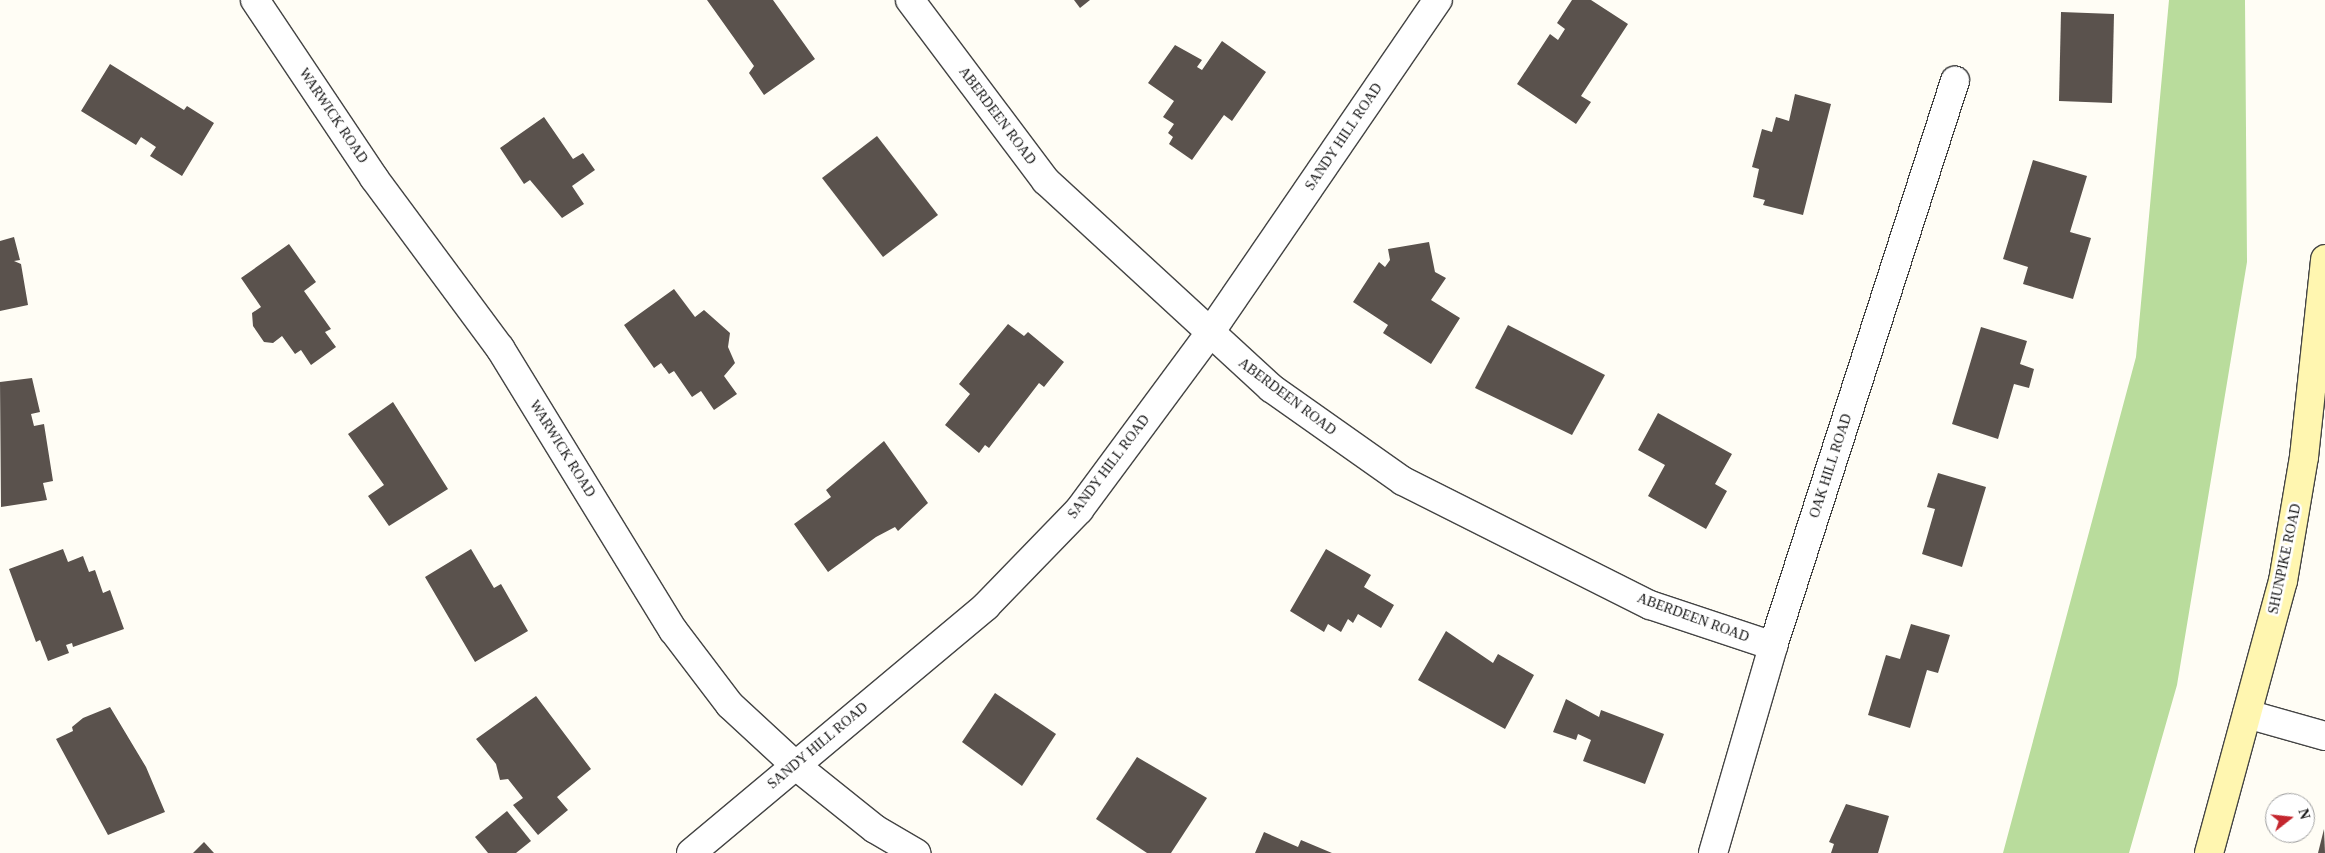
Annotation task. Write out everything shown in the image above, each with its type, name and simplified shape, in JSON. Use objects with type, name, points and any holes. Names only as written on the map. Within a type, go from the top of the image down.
[{"type":"main road","name":"SHUNPIKE ROAD","points":[[2209,853],[2283,581],[2301,476],[2325,259]]},
{"type":"street","name":"WARWICK ROAD","points":[[255,0],[374,178],[500,348],[673,630],[730,705],[795,766],[875,829],[916,853]]},
{"type":"street","name":"ABERDEEN ROAD","points":[[910,0],[1046,181],[1209,334],[1271,388],[1403,481],[1650,605],[1773,646]]},
{"type":"street","name":"SANDY HILL ROAD","points":[[690,853],[986,606],[1079,510],[1209,334],[1438,0]]},
{"type":"street","name":"OAK HILL ROAD","points":[[1713,853],[1773,646],[1955,81]]},
{"type":"street","points":[[2247,714],[2325,736]]},
{"type":"green space","points":[[2169,0],[2245,0],[2247,262],[2177,685],[2129,853],[2003,853],[2136,357]]},
{"type":"building","points":[[707,0],[773,0],[815,59],[764,95],[749,73],[754,66]]},
{"type":"building","points":[[1074,0],[1090,0],[1080,8]]},
{"type":"building","points":[[1572,0],[1591,0],[1628,24],[1581,96],[1591,102],[1576,124],[1517,84],[1550,34],[1558,40],[1565,29],[1557,23]]},
{"type":"building","points":[[2061,12],[2114,14],[2112,103],[2059,101]]},
{"type":"building","points":[[1222,41],[1266,72],[1232,121],[1224,115],[1192,160],[1169,144],[1173,137],[1168,133],[1174,124],[1163,117],[1174,101],[1148,83],[1175,45],[1202,60],[1197,67],[1202,70]]},
{"type":"building","points":[[110,64],[184,110],[187,106],[214,123],[182,176],[150,156],[156,147],[141,137],[136,145],[81,111]]},
{"type":"building","points":[[1795,94],[1831,104],[1803,215],[1763,205],[1765,200],[1753,197],[1759,169],[1752,167],[1762,129],[1772,132],[1776,117],[1789,121]]},
{"type":"building","points":[[544,117],[573,159],[583,153],[595,170],[572,186],[584,204],[562,218],[530,180],[524,184],[500,148]]},
{"type":"building","points":[[877,136],[938,215],[883,257],[822,178]]},
{"type":"building","points":[[2033,160],[2087,176],[2070,232],[2091,238],[2073,299],[2023,284],[2028,267],[2003,259]]},
{"type":"building","points":[[14,237],[20,260],[14,261],[21,264],[28,305],[0,311],[0,241]]},
{"type":"building","points":[[1429,242],[1435,272],[1446,278],[1431,300],[1460,318],[1431,364],[1383,333],[1388,325],[1353,302],[1379,262],[1385,267],[1390,260],[1388,249]]},
{"type":"building","points":[[289,244],[316,282],[304,291],[331,329],[325,332],[336,347],[311,365],[301,350],[295,354],[282,336],[273,343],[264,342],[253,326],[252,313],[261,307],[241,278]]},
{"type":"building","points":[[674,289],[695,317],[704,310],[730,333],[728,347],[735,363],[724,376],[737,394],[714,410],[701,391],[692,397],[674,371],[669,374],[661,363],[654,368],[624,325]]},
{"type":"building","points":[[1008,324],[1024,336],[1028,332],[1064,362],[1044,387],[1039,383],[989,448],[985,445],[979,453],[945,425],[970,394],[959,384]]},
{"type":"building","points":[[1508,325],[1605,375],[1572,435],[1475,388]]},
{"type":"building","points":[[1981,327],[2027,341],[2020,364],[2034,369],[2029,388],[2014,384],[1998,439],[1952,424]]},
{"type":"building","points":[[32,378],[40,412],[31,414],[34,426],[44,424],[53,481],[43,483],[47,500],[1,507],[0,382]]},
{"type":"building","points":[[393,402],[448,489],[389,526],[368,496],[384,485],[348,434]]},
{"type":"building","points":[[1658,413],[1732,454],[1715,484],[1727,491],[1706,529],[1648,496],[1665,465],[1638,450]]},
{"type":"building","points":[[884,441],[928,503],[898,531],[895,527],[876,537],[828,572],[794,524],[831,497],[826,490]]},
{"type":"building","points":[[1938,473],[1986,487],[1962,567],[1922,554],[1935,509],[1927,507]]},
{"type":"building","points":[[63,549],[68,562],[83,556],[89,572],[95,570],[103,593],[110,590],[124,629],[73,647],[72,643],[66,645],[69,653],[48,661],[40,640],[36,642],[9,569]]},
{"type":"building","points":[[471,549],[494,588],[501,584],[528,631],[475,662],[425,577]]},
{"type":"building","points":[[1326,549],[1371,575],[1364,587],[1394,605],[1381,628],[1358,614],[1353,623],[1348,619],[1341,632],[1328,624],[1324,632],[1290,611]]},
{"type":"building","points":[[1911,624],[1950,635],[1938,673],[1927,670],[1910,728],[1868,715],[1886,655],[1900,659]]},
{"type":"building","points":[[1446,631],[1493,663],[1498,654],[1534,675],[1505,729],[1418,680]]},
{"type":"building","points":[[995,693],[1056,734],[1022,786],[962,742]]},
{"type":"building","points":[[536,696],[591,769],[557,797],[568,810],[538,835],[513,805],[523,798],[508,779],[500,780],[496,764],[476,739]]},
{"type":"building","points":[[1566,699],[1599,717],[1601,710],[1664,734],[1645,784],[1583,761],[1591,740],[1578,734],[1576,740],[1553,732]]},
{"type":"building","points":[[110,707],[146,767],[165,812],[108,835],[56,739],[73,731],[72,727],[83,718]]},
{"type":"building","points":[[1137,757],[1207,798],[1171,853],[1147,853],[1096,819]]},
{"type":"building","points":[[1846,804],[1889,816],[1878,853],[1831,853],[1834,844],[1829,842]]},
{"type":"building","points":[[507,811],[531,841],[516,853],[488,853],[475,837]]},
{"type":"building","points":[[2324,829],[2325,853],[2318,853]]},
{"type":"building","points":[[1264,832],[1298,847],[1301,840],[1332,853],[1255,853]]},
{"type":"building","points":[[204,842],[214,853],[193,853]]}]
